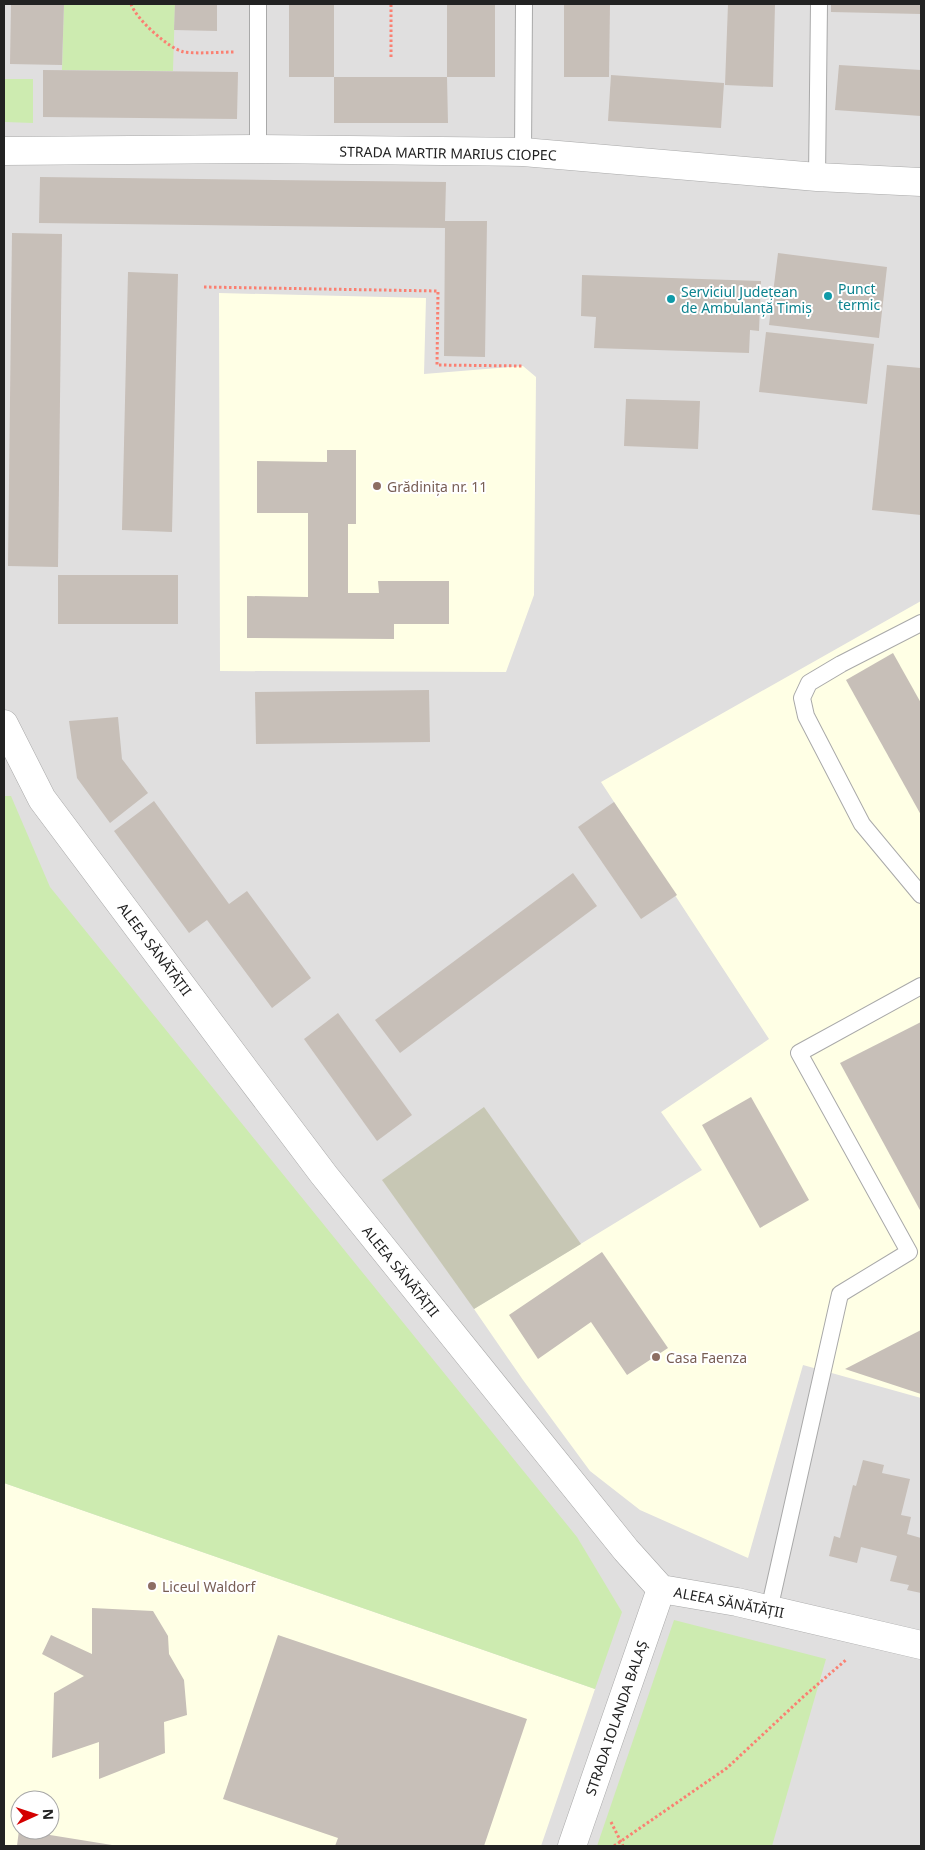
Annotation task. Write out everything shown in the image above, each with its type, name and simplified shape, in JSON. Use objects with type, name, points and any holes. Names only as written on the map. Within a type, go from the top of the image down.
[{"type":"street","name":"STRADA MARTIR MARIUS CIOPEC","points":[[4,151],[258,149],[523,152],[817,177],[921,182]]},
{"type":"street","name":"ALEEA SĂNĂTĂȚII","points":[[4,724],[42,799],[324,1175],[620,1542],[661,1589],[769,1610],[921,1645]]},
{"type":"street","name":"STRADA IOLANDA BALAȘ","points":[[572,1846],[661,1589]]},
{"type":"lane","points":[[258,4],[258,149]]},
{"type":"lane","points":[[523,152],[524,4]]},
{"type":"lane","points":[[817,177],[819,4]]},
{"type":"lane","points":[[921,623],[841,664],[809,683],[802,698],[806,716],[862,824],[921,895]]},
{"type":"lane","points":[[769,1610],[840,1294],[909,1252],[799,1053],[921,986]]},
{"type":"path","points":[[131,4],[134,13],[154,34],[182,52],[241,52]]},
{"type":"path","points":[[391,4],[391,57]]},
{"type":"path","points":[[204,287],[438,291],[437,365],[523,366]]},
{"type":"path","points":[[614,1846],[727,1768],[847,1659]]},
{"type":"shaded area","points":[[4,4],[921,4],[921,1846],[4,1846]]},
{"type":"shaded area","name":"Grădinița nr. 11","points":[[219,293],[426,298],[424,374],[523,366],[536,377],[534,595],[506,672],[220,671]]},
{"type":"shaded area","points":[[921,601],[921,1398],[803,1365],[748,1558],[640,1510],[590,1471],[474,1309],[702,1170],[661,1112],[769,1039],[601,782]]},
{"type":"shaded area","points":[[484,1107],[581,1244],[474,1309],[382,1180]]},
{"type":"shaded area","name":"Liceul Waldorf","points":[[4,1483],[595,1689],[541,1846],[4,1846]]},
{"type":"green space","points":[[64,4],[175,4],[173,71],[62,70]]},
{"type":"green space","points":[[5,79],[33,79],[33,123],[5,122]]},
{"type":"green space","points":[[4,796],[11,796],[50,887],[577,1537],[622,1612],[595,1689],[4,1483]]},
{"type":"green space","points":[[674,1620],[826,1659],[772,1846],[597,1846]]},
{"type":"building","points":[[11,4],[64,4],[62,65],[10,64]]},
{"type":"building","points":[[175,4],[217,4],[217,31],[174,30]]},
{"type":"building","points":[[289,4],[334,4],[334,77],[289,77]]},
{"type":"building","points":[[447,4],[495,4],[495,77],[447,77]]},
{"type":"building","points":[[564,4],[610,4],[609,77],[564,77]]},
{"type":"building","points":[[728,4],[775,4],[773,87],[725,85]]},
{"type":"building","points":[[831,4],[921,4],[921,14],[831,12]]},
{"type":"building","points":[[839,65],[921,70],[921,116],[835,110]]},
{"type":"building","points":[[43,70],[238,72],[237,119],[43,117]]},
{"type":"building","points":[[611,75],[724,83],[721,128],[608,121]]},
{"type":"building","points":[[334,77],[447,77],[448,123],[334,123]]},
{"type":"building","points":[[40,177],[446,182],[445,221],[487,221],[485,357],[444,356],[445,228],[39,223]]},
{"type":"building","points":[[12,233],[62,234],[58,567],[8,566]]},
{"type":"building","name":"Punct termic","points":[[778,253],[887,267],[879,338],[769,325]]},
{"type":"building","points":[[128,272],[178,274],[172,532],[122,530]]},
{"type":"building","name":"Serviciul Județean de Ambulanță Timiș","points":[[582,275],[761,281],[759,331],[750,330],[749,353],[594,348],[596,317],[581,316]]},
{"type":"building","points":[[766,332],[874,344],[867,404],[759,392]]},
{"type":"building","points":[[887,365],[921,368],[921,515],[872,510]]},
{"type":"building","points":[[626,399],[700,401],[698,449],[624,446]]},
{"type":"building","name":"Grădinița nr. 11","points":[[327,450],[356,450],[356,524],[348,524],[348,593],[379,593],[378,581],[449,581],[449,624],[394,624],[394,639],[247,638],[247,596],[308,597],[308,513],[257,513],[257,461],[327,462]]},
{"type":"building","points":[[58,575],[178,575],[178,624],[58,624]]},
{"type":"building","points":[[893,653],[921,703],[921,815],[846,680]]},
{"type":"building","points":[[429,690],[430,742],[256,744],[255,692]]},
{"type":"building","points":[[118,717],[122,759],[148,793],[110,823],[77,778],[69,721]]},
{"type":"building","points":[[154,801],[229,904],[247,891],[311,978],[272,1008],[207,920],[189,933],[114,831]]},
{"type":"building","points":[[614,802],[677,895],[641,919],[578,827]]},
{"type":"building","points":[[573,873],[597,906],[400,1053],[375,1020]]},
{"type":"building","points":[[338,1013],[412,1115],[377,1141],[304,1039]]},
{"type":"building","points":[[921,1022],[921,1212],[840,1063]]},
{"type":"building","points":[[751,1097],[809,1200],[760,1228],[702,1125]]},
{"type":"building","points":[[602,1252],[668,1348],[627,1375],[591,1322],[538,1359],[509,1315]]},
{"type":"building","points":[[921,1330],[921,1394],[845,1369]]},
{"type":"building","points":[[863,1460],[884,1465],[882,1473],[910,1479],[901,1515],[911,1517],[907,1534],[921,1538],[921,1593],[907,1590],[909,1585],[890,1581],[897,1556],[861,1547],[857,1563],[829,1556],[834,1536],[840,1538],[853,1485],[856,1486]]},
{"type":"building","points":[[92,1608],[153,1611],[168,1636],[169,1654],[184,1680],[187,1715],[164,1722],[165,1753],[99,1779],[99,1742],[52,1758],[54,1693],[84,1676],[42,1654],[51,1635],[92,1654]]},
{"type":"building","points":[[278,1635],[527,1719],[484,1846],[335,1846],[338,1838],[223,1799]]},
{"type":"building","points":[[60,1837],[112,1845],[112,1846],[17,1846],[18,1840],[60,1840]]},
{"type":"place","name":"Punct termic","points":[[828,296]]},
{"type":"place","name":"Serviciul Județean de Ambulanță Timiș","points":[[671,299]]},
{"type":"place","name":"Grădinița nr. 11","points":[[377,486]]},
{"type":"place","name":"Casa Faenza","points":[[656,1357]]},
{"type":"place","name":"Liceul Waldorf","points":[[152,1586]]}]
